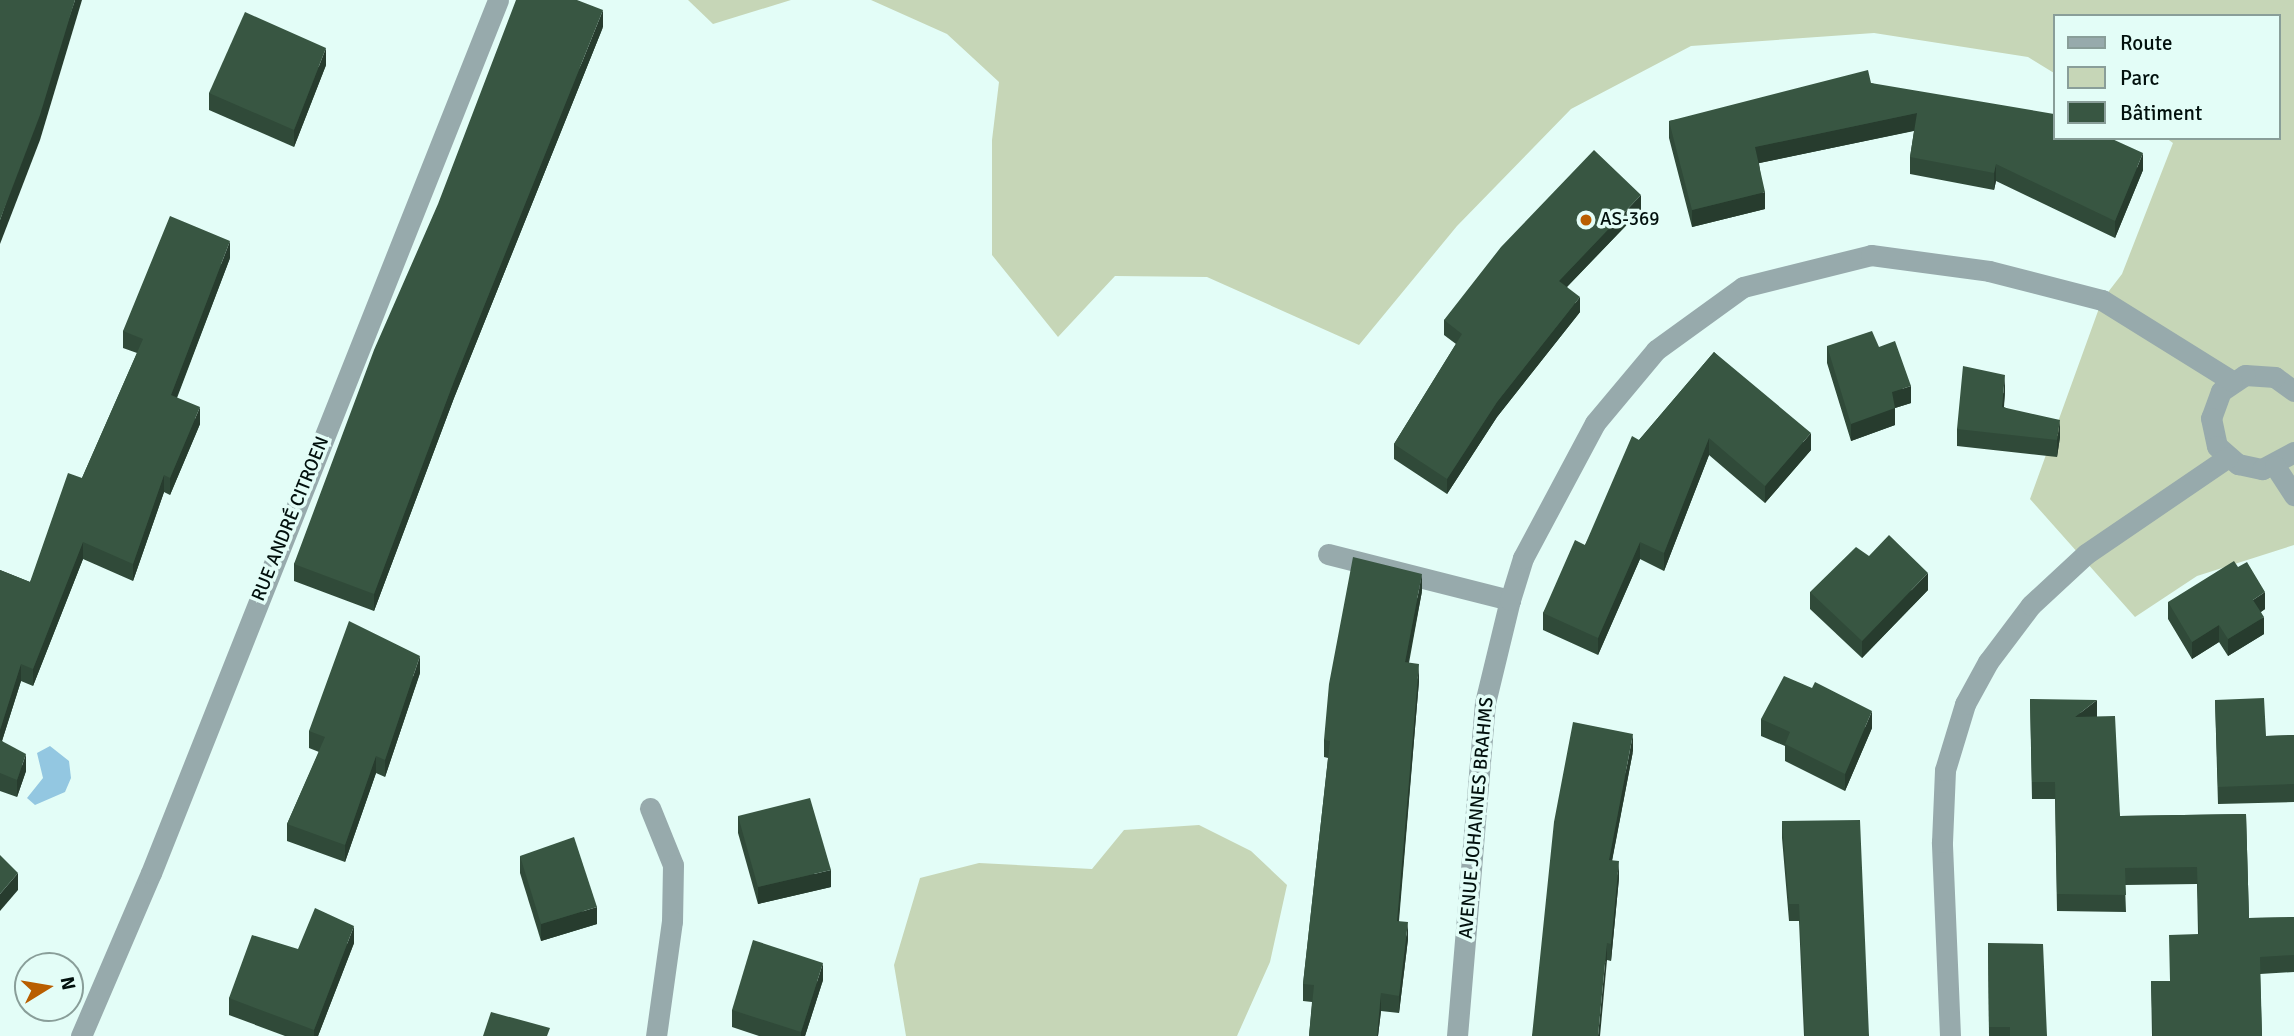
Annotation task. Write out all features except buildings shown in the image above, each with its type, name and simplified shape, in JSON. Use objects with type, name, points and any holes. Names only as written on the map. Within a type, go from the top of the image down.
[{"type":"street","name":"RUE ANDRÉ CITROEN","points":[[81,1036],[151,873],[498,0]]},
{"type":"street","name":"AVENUE JOHANNES BRAHMS","points":[[1457,1036],[1485,703],[1522,558],[1582,446],[1616,393],[1656,350],[1713,305],[1743,287],[1782,274],[1871,255],[2003,274],[2102,300],[2232,381]]},
{"type":"street","points":[[2294,391],[2275,377],[2261,373],[2232,381],[2221,391],[2211,418],[2217,446],[2228,457],[2250,468],[2275,466],[2294,452]]},
{"type":"street","points":[[1950,1036],[1942,842],[1945,770],[1965,704],[1988,662],[2031,605],[2086,554],[2228,457]]},
{"type":"street","points":[[2275,466],[2294,495]]},
{"type":"street","points":[[1328,554],[1510,600]]},
{"type":"street","points":[[650,808],[673,865],[672,921],[656,1036]]},
{"type":"green space","points":[[688,0],[791,0],[713,24]]},
{"type":"green space","points":[[871,0],[2294,0],[2294,545],[2197,576],[2135,617],[2030,499],[2102,300],[2122,274],[2173,143],[2169,140],[2280,140],[2280,14],[2052,14],[2052,72],[2028,57],[1874,33],[1691,46],[1571,109],[1457,226],[1359,345],[1207,277],[1115,276],[1058,337],[992,255],[992,140],[999,82],[947,34]]},
{"type":"green space","points":[[1199,825],[1251,851],[1287,885],[1270,962],[1237,1036],[906,1036],[894,965],[920,878],[979,863],[1092,869],[1124,830]]},
{"type":"water","points":[[50,746],[69,761],[71,778],[65,792],[35,805],[27,798],[43,778],[37,753]]},
{"type":"place","name":"AS-369","points":[[1586,220]]}]
